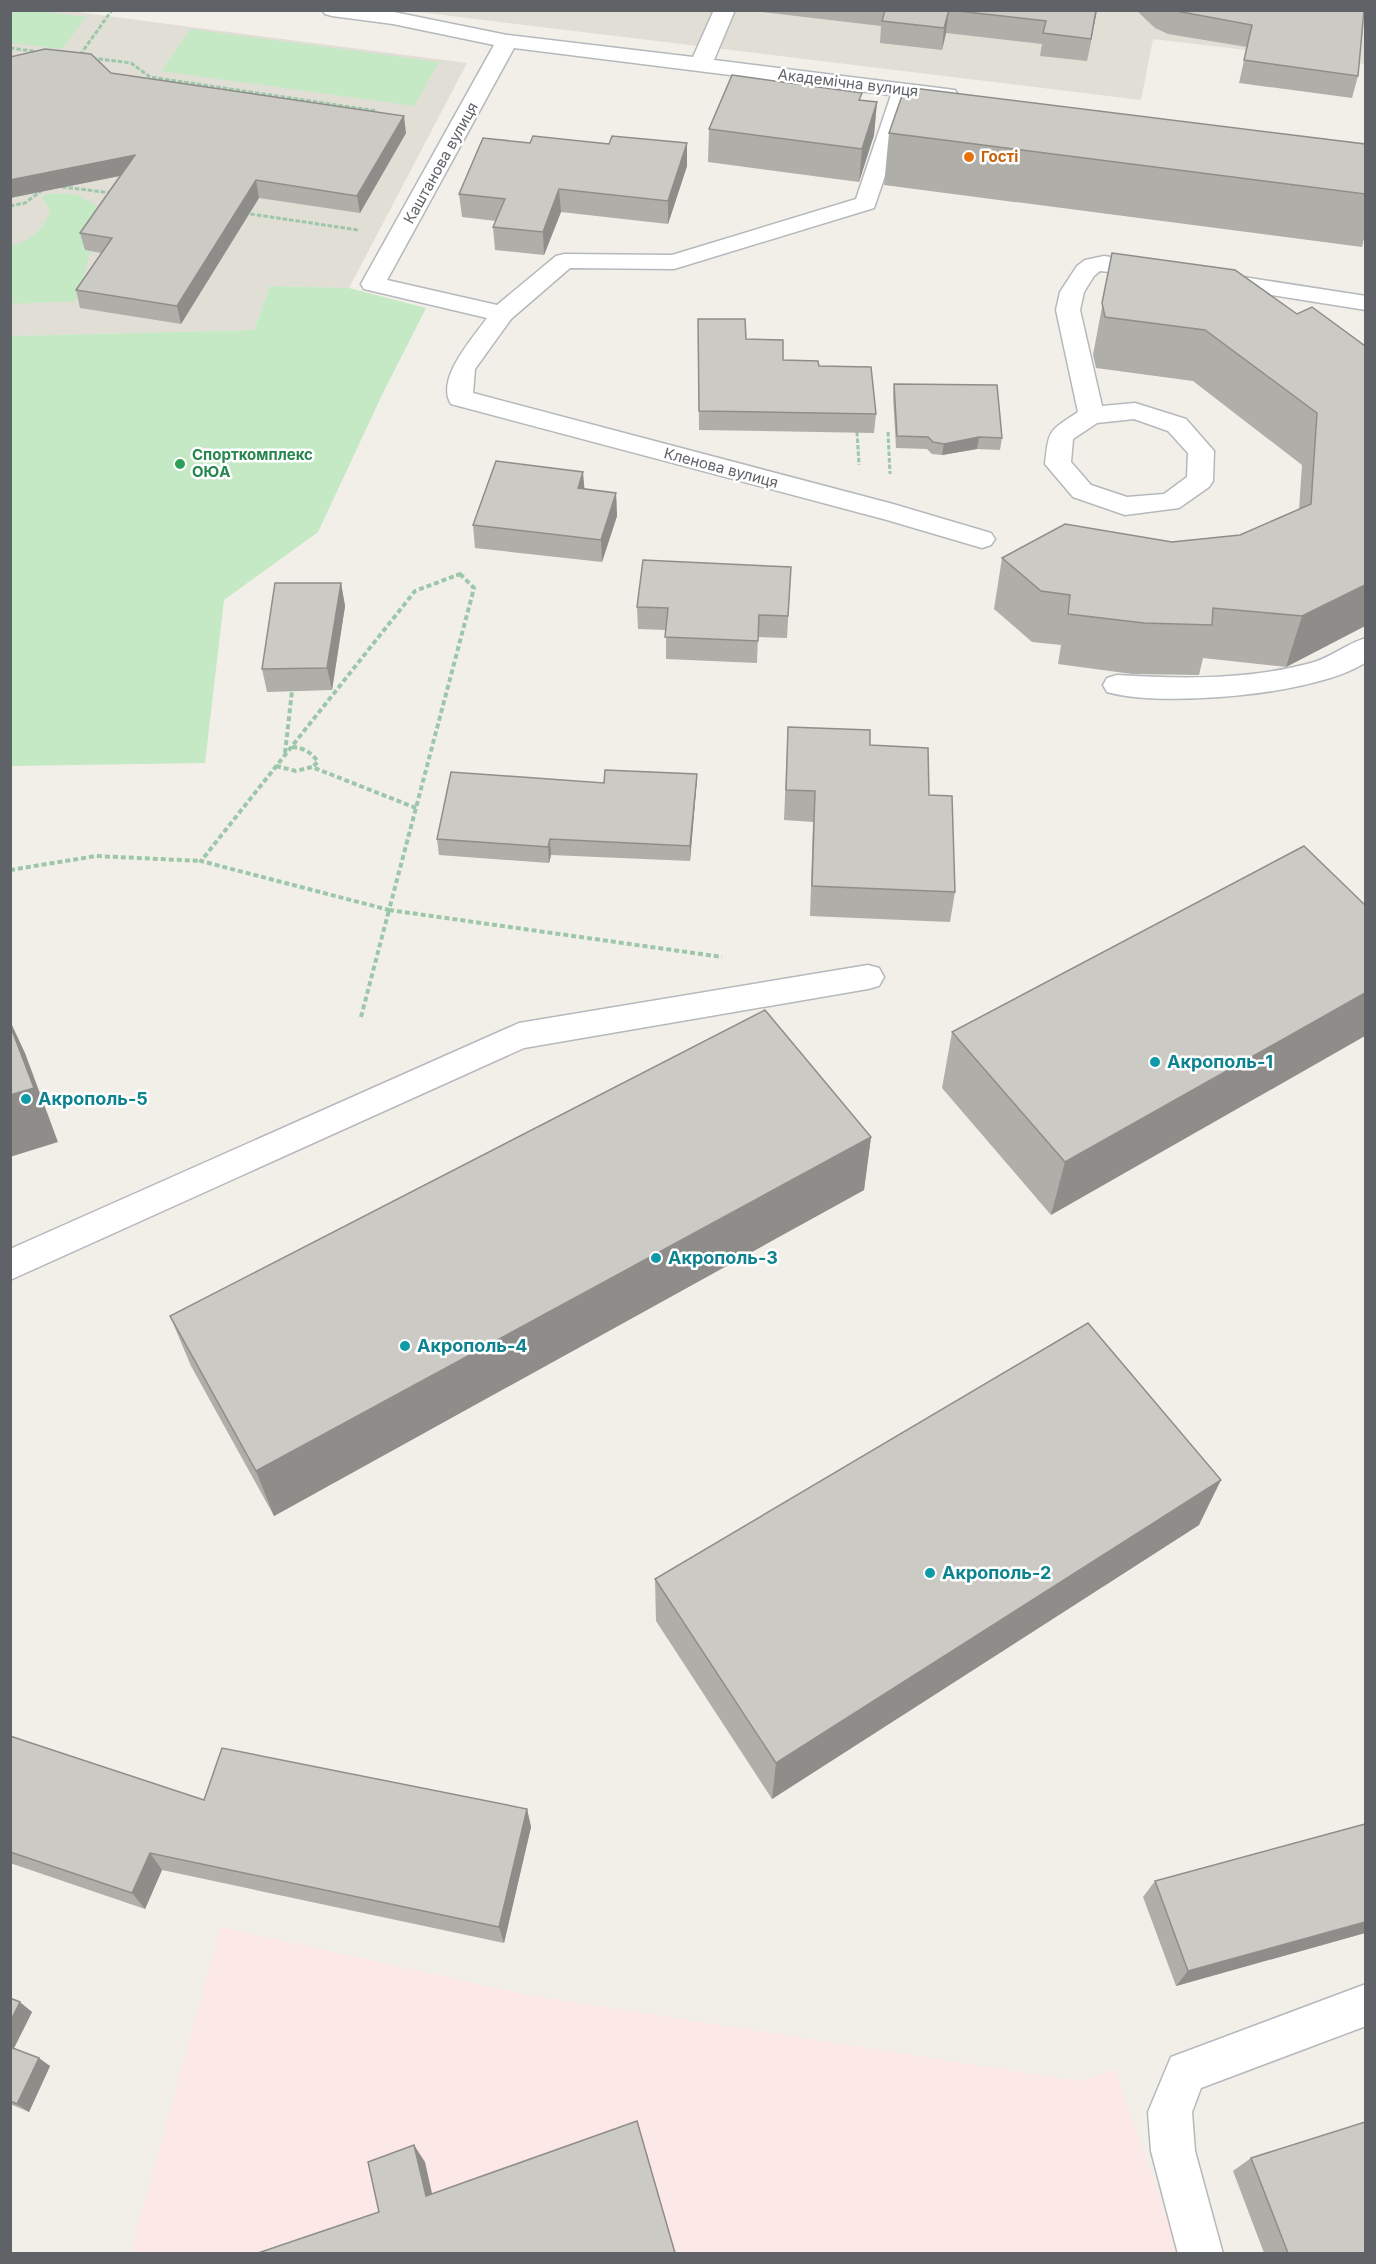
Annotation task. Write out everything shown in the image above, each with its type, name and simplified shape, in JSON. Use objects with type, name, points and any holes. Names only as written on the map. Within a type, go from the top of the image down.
[{"type":"street","name":"Академічна вулиця","points":[[332,10],[395,14],[507,41],[962,97]]},
{"type":"street","points":[[701,65],[725,10]]},
{"type":"street","name":"Каштанова вулиця","points":[[502,314],[373,284],[507,41]]},
{"type":"street","points":[[502,314],[564,261],[674,262],[866,203],[903,90]]},
{"type":"street","points":[[1091,416],[1068,310],[1072,292],[1093,265],[1104,263],[1186,274],[1365,303]]},
{"type":"street","name":"Кленова вулиця","points":[[502,314],[463,369],[460,398],[893,513],[982,539]]},
{"type":"street","points":[[1135,411],[1177,425],[1202,451],[1200,481],[1170,501],[1125,506],[1082,491],[1058,464],[1061,435],[1091,416],[1135,411]]},
{"type":"street","points":[[1117,685],[1175,689],[1251,686],[1340,665],[1365,648]]},
{"type":"street","points":[[10,1265],[519,1036],[868,977]]},
{"type":"street","points":[[1201,2253],[1173,2151],[1170,2112],[1186,2072],[1365,2005]]},
{"type":"path","points":[[75,63],[112,10]]},
{"type":"path","points":[[10,48],[45,52]]},
{"type":"path","points":[[80,57],[131,63],[150,77],[377,111]]},
{"type":"path","points":[[56,186],[114,193]]},
{"type":"path","points":[[10,206],[25,203],[43,189]]},
{"type":"path","points":[[237,212],[400,236]]},
{"type":"path","points":[[201,861],[416,591],[460,574],[474,588],[361,1017]]},
{"type":"path","points":[[285,754],[292,691]]},
{"type":"path","points":[[276,766],[296,771],[312,767],[318,762],[306,748],[292,747]]},
{"type":"path","points":[[312,767],[416,808]]},
{"type":"path","points":[[10,870],[96,856],[201,861],[389,910],[728,957]]},
{"type":"shaded area","points":[[402,10],[1365,11],[1365,64],[1153,39],[1141,100]]},
{"type":"shaded area","points":[[10,11],[69,11],[467,63],[349,288],[270,286],[254,330],[11,336]]},
{"type":"shaded area","points":[[221,1927],[523,1994],[1079,2081],[1115,2069],[1179,2253],[130,2254]]},
{"type":"green space","points":[[11,10],[86,17],[62,49],[11,43]]},
{"type":"green space","points":[[191,29],[439,62],[414,106],[161,71]]},
{"type":"green space","points":[[62,193],[77,195],[99,207],[101,217],[76,301],[11,304],[10,246],[30,238],[44,224],[50,210],[42,197]]},
{"type":"green space","name":"Спорткомплекс ОЮА","points":[[270,286],[349,288],[426,308],[381,397],[318,532],[224,600],[205,763],[11,766],[11,336],[254,330]]},
{"type":"building","points":[[885,10],[949,10],[944,28],[882,21]]},
{"type":"building","points":[[949,10],[1096,10],[1091,39],[1043,33],[1046,21]]},
{"type":"building","points":[[1171,10],[1364,10],[1358,76],[1244,60],[1252,25]]},
{"type":"building","points":[[45,49],[91,54],[111,73],[404,116],[357,196],[256,180],[177,306],[76,290],[112,238],[80,233],[135,155],[10,180],[10,57]]},
{"type":"building","points":[[732,75],[862,93],[859,100],[877,102],[862,149],[709,129]]},
{"type":"building","points":[[905,87],[1365,144],[1365,194],[889,133]]},
{"type":"building","points":[[533,136],[609,144],[612,136],[687,143],[668,201],[559,189],[543,232],[493,227],[505,199],[459,194],[483,138],[530,143]]},
{"type":"building","points":[[1112,253],[1235,270],[1297,314],[1312,307],[1365,346],[1365,585],[1302,616],[1213,608],[1212,625],[1144,623],[1068,614],[1070,595],[1041,591],[1002,558],[1065,524],[1172,542],[1240,535],[1311,504],[1317,413],[1205,330],[1105,317],[1102,303]]},
{"type":"building","points":[[698,319],[745,319],[746,339],[783,340],[783,360],[818,361],[819,366],[871,367],[876,414],[699,411]]},
{"type":"building","points":[[894,384],[997,385],[1002,438],[979,437],[944,444],[933,442],[928,437],[897,436]]},
{"type":"building","points":[[496,461],[583,472],[578,488],[616,493],[601,540],[473,525]]},
{"type":"building","points":[[643,560],[791,567],[788,616],[759,615],[758,641],[665,637],[668,608],[637,607]]},
{"type":"building","points":[[275,583],[341,583],[327,668],[262,669]]},
{"type":"building","points":[[788,727],[870,730],[870,745],[928,748],[929,795],[952,796],[955,892],[812,886],[815,791],[786,790]]},
{"type":"building","points":[[605,770],[697,774],[690,846],[550,839],[548,847],[437,839],[451,772],[604,783]]},
{"type":"building","name":"Акрополь-1","points":[[1304,846],[1365,905],[1365,993],[1065,1162],[952,1032]]},
{"type":"building","points":[[765,1010],[871,1137],[256,1471],[170,1316]]},
{"type":"building","points":[[10,1025],[34,1088],[10,1095]]},
{"type":"building","name":"Акрополь-2","points":[[1088,1323],[1221,1480],[776,1763],[655,1579]]},
{"type":"building","points":[[10,1736],[204,1800],[222,1748],[527,1809],[499,1927],[150,1853],[132,1893],[10,1852]]},
{"type":"building","points":[[1365,1824],[1365,1922],[1188,1971],[1155,1881]]},
{"type":"building","points":[[10,1998],[20,2002],[10,2022]]},
{"type":"building","points":[[10,2047],[39,2058],[17,2104],[10,2101]]},
{"type":"building","points":[[637,2121],[675,2253],[258,2253],[379,2212],[368,2162],[414,2145],[426,2196]]},
{"type":"building","points":[[1365,2122],[1365,2253],[1288,2253],[1251,2158]]},
{"type":"place","name":"Гості","points":[[969,157]]},
{"type":"place","name":"Спорткомплекс ОЮА","points":[[180,464]]},
{"type":"place","name":"Акрополь-1","points":[[1155,1062]]},
{"type":"place","name":"Акрополь-5","points":[[26,1099]]},
{"type":"place","name":"Акрополь-3","points":[[656,1258]]},
{"type":"place","name":"Акрополь-4","points":[[405,1346]]},
{"type":"place","name":"Акрополь-2","points":[[930,1573]]}]
